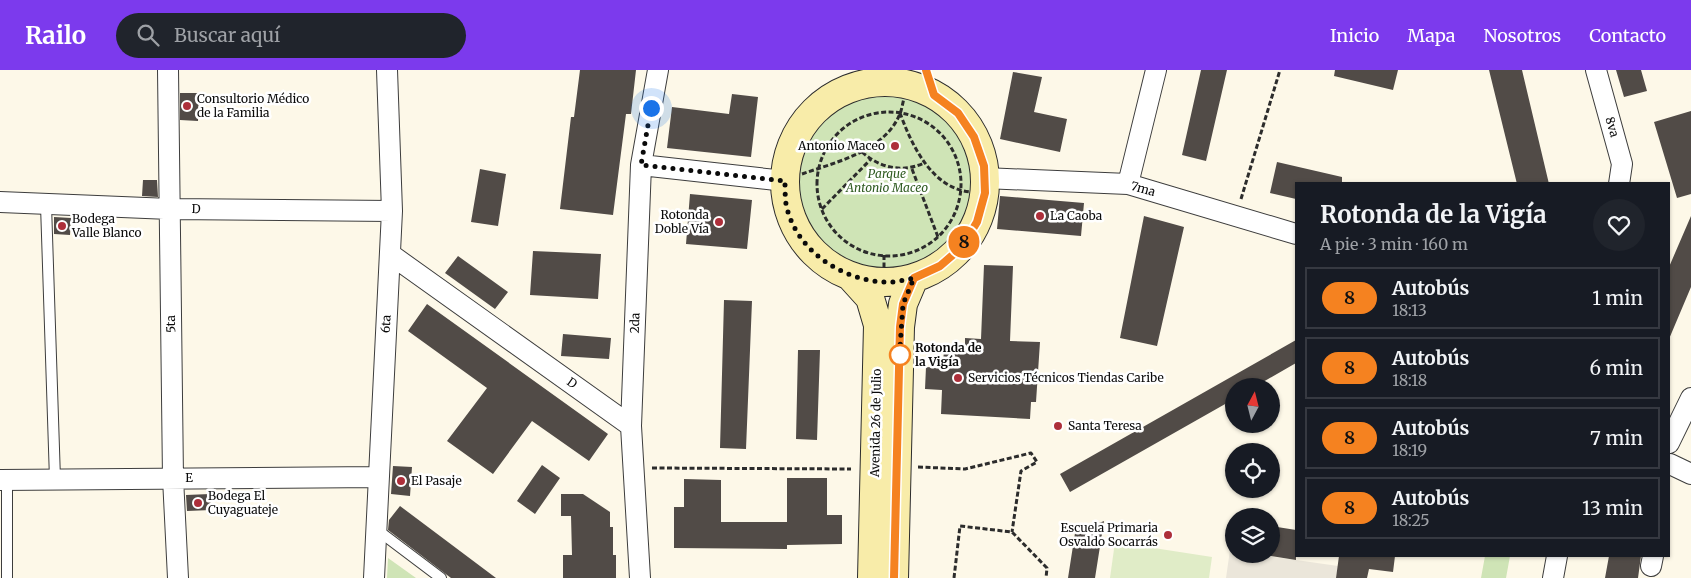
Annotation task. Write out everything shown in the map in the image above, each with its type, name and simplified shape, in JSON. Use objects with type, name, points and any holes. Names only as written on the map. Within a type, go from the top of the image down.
[{"type":"main road","points":[[905,80],[958,113],[974,137],[984,166],[977,188],[977,222],[962,247],[940,266],[914,278],[884,282],[851,276],[822,260],[799,235],[786,204],[785,171],[794,138],[814,111],[841,92],[905,80]]},
{"type":"main road","name":"Avenida 26 de Julio","points":[[851,276],[870,298],[878,325],[894,578]]},
{"type":"main road","name":"Avenida 26 de Julio","points":[[872,578],[886,468],[903,304],[914,278]]},
{"type":"street","name":"5ta","points":[[168,70],[173,478],[178,578]]},
{"type":"street","name":"6ta","points":[[374,578],[392,211],[387,70]]},
{"type":"street","name":"2da","points":[[640,578],[631,426],[641,165],[658,70]]},
{"type":"street","points":[[1128,184],[1156,70]]},
{"type":"street","name":"8va","points":[[1596,70],[1622,164],[1618,182]]},
{"type":"street","points":[[641,165],[785,181]]},
{"type":"street","name":"7ma","points":[[977,188],[1128,184],[1295,234]]},
{"type":"street","name":"D","points":[[0,202],[170,209],[392,211]]},
{"type":"street","name":"D","points":[[390,254],[631,426]]},
{"type":"street","points":[[1670,441],[1691,398]]},
{"type":"street","points":[[1670,464],[1691,474]]},
{"type":"street","name":"E","points":[[4,480],[378,477]]},
{"type":"street","points":[[1553,578],[1557,557]]},
{"type":"lane","points":[[46,205],[55,479]]},
{"type":"lane","points":[[4,480],[7,578]]},
{"type":"lane","points":[[376,529],[441,578]]},
{"type":"path","points":[[1236,216],[1280,70]]},
{"type":"path","points":[[785,181],[862,152],[888,131],[900,113],[905,80]]},
{"type":"path","points":[[879,113],[900,113],[921,119],[939,132],[952,149],[960,169],[977,188],[957,208],[949,224],[938,237],[922,248],[903,254],[884,255],[864,251],[846,241],[832,227],[822,209],[817,189],[819,168],[831,142],[840,131],[858,119],[879,113]]},
{"type":"path","points":[[900,113],[909,138],[924,163],[939,177],[977,188]]},
{"type":"path","points":[[862,152],[871,159],[892,168],[912,169],[924,163]]},
{"type":"path","points":[[822,209],[871,159]]},
{"type":"path","points":[[912,169],[938,237]]},
{"type":"path","points":[[884,255],[884,282]]},
{"type":"path","points":[[634,468],[965,469],[1031,453],[1037,462],[1021,471],[1012,532]]},
{"type":"path","points":[[954,578],[960,526],[1012,532],[1048,568],[1046,578]]},
{"type":"green space","name":"Parque Antonio Maceo","points":[[887,90],[905,92],[922,97],[951,117],[971,146],[976,163],[978,181],[976,199],[971,216],[951,245],[922,265],[905,270],[887,272],[869,270],[852,265],[823,245],[803,216],[798,199],[796,181],[798,163],[803,146],[823,117],[852,97],[869,92]]},
{"type":"green space","points":[[1115,542],[1212,557],[1209,578],[1110,578]]},
{"type":"green space","points":[[1485,557],[1510,557],[1506,578],[1481,578]]},
{"type":"green space","points":[[388,558],[416,578],[387,578]]},
{"type":"shaded area","points":[[1280,558],[1338,566],[1336,578],[1226,578],[1228,563],[1280,563]]},
{"type":"building","points":[[580,70],[636,70],[631,114],[626,114],[613,215],[560,209],[571,117],[574,117]]},
{"type":"building","points":[[1201,70],[1227,70],[1206,161],[1182,155]]},
{"type":"building","points":[[1335,70],[1398,70],[1393,90],[1334,76]]},
{"type":"building","points":[[1489,70],[1522,70],[1549,182],[1517,182]]},
{"type":"building","points":[[1616,70],[1641,70],[1647,91],[1624,97]]},
{"type":"building","points":[[1013,72],[1042,77],[1034,112],[1067,119],[1060,152],[1000,139]]},
{"type":"building","name":"Consultorio Médico de la Familia","points":[[180,93],[199,93],[198,121],[180,120]]},
{"type":"building","points":[[732,94],[758,97],[751,157],[667,148],[672,107],[729,114]]},
{"type":"building","points":[[1691,111],[1691,194],[1677,198],[1654,122]]},
{"type":"building","points":[[1277,162],[1342,177],[1342,182],[1295,182],[1295,199],[1270,193]]},
{"type":"building","points":[[480,169],[506,174],[498,226],[471,222]]},
{"type":"building","points":[[143,180],[157,180],[158,197],[142,196]]},
{"type":"building","name":"Rotonda Doble Vía","points":[[690,194],[752,200],[747,249],[686,244]]},
{"type":"building","name":"La Caoba","points":[[1000,196],[1084,203],[1081,236],[997,229]]},
{"type":"building","points":[[1144,216],[1184,227],[1157,346],[1120,338]]},
{"type":"building","points":[[1691,216],[1691,287],[1670,337],[1670,265]]},
{"type":"building","name":"Bodega Valle Blanco","points":[[54,217],[71,218],[70,235],[54,234]]},
{"type":"building","points":[[533,251],[601,254],[598,299],[530,295]]},
{"type":"building","points":[[458,256],[508,292],[495,309],[445,273]]},
{"type":"building","points":[[984,265],[1013,266],[1010,341],[1040,342],[1036,402],[1031,402],[1030,419],[941,414],[942,390],[925,389],[926,367],[943,368],[944,346],[965,346],[965,338],[981,339]]},
{"type":"building","points":[[724,300],[752,301],[746,449],[720,448]]},
{"type":"building","points":[[427,304],[608,434],[589,461],[532,421],[493,474],[447,441],[487,388],[408,331]]},
{"type":"building","points":[[563,334],[611,338],[609,359],[561,356]]},
{"type":"building","points":[[1295,341],[1295,364],[1270,378],[1229,378]]},
{"type":"building","points":[[798,350],[820,350],[817,440],[796,439]]},
{"type":"building","points":[[1225,380],[1225,404],[1070,492],[1060,474]]},
{"type":"building","points":[[542,465],[560,478],[535,514],[517,501]]},
{"type":"building","name":"El Pasaje","points":[[393,466],[412,467],[410,496],[391,494]]},
{"type":"building","points":[[787,478],[827,478],[827,515],[842,515],[842,544],[787,545],[787,549],[674,548],[674,507],[684,507],[684,479],[721,480],[721,522],[787,522]]},
{"type":"building","name":"Bodega El Cuyaguateje","points":[[210,494],[211,510],[187,511],[186,495]]},
{"type":"building","points":[[561,494],[583,494],[610,512],[610,527],[613,527],[613,555],[616,555],[616,578],[563,578],[563,555],[572,555],[571,516],[561,516]]},
{"type":"building","points":[[400,506],[496,578],[451,578],[388,530],[389,520]]},
{"type":"building","points":[[1104,521],[1095,578],[1068,578],[1075,533]]},
{"type":"building","points":[[1280,527],[1295,530],[1296,560],[1280,557]]},
{"type":"building","points":[[1339,557],[1395,557],[1393,572],[1369,569],[1367,578],[1336,578]]},
{"type":"building","points":[[1609,557],[1641,557],[1638,578],[1605,578]]},
{"type":"bus line","name":"8","points":[[894,578],[900,327],[903,304],[914,278],[940,266],[962,247],[977,222],[985,193],[984,166],[974,137],[958,113],[934,95],[926,70]]},
{"type":"place","name":"Consultorio Médico de la Familia","points":[[187,106]]},
{"type":"place","name":"Antonio Maceo","points":[[895,146]]},
{"type":"place","name":"La Caoba","points":[[1040,216]]},
{"type":"place","name":"Rotonda Doble Vía","points":[[719,222]]},
{"type":"place","name":"Bodega Valle Blanco","points":[[62,226]]},
{"type":"place","name":"Rotonda de la Vigía","points":[[900,355]]},
{"type":"place","name":"Servicios Técnicos Tiendas Caribe","points":[[958,378]]},
{"type":"place","name":"Santa Teresa","points":[[1058,426]]},
{"type":"place","name":"El Pasaje","points":[[401,481]]},
{"type":"place","name":"Bodega El Cuyaguateje","points":[[198,503]]},
{"type":"place","name":"Escuela Primaria Osvaldo Socarrás","points":[[1168,535]]},
{"type":"route","points":[[651,108],[641,165],[785,181],[786,204],[799,235],[822,260],[851,276],[884,282],[914,278],[903,304],[899,362],[900,355]]}]
